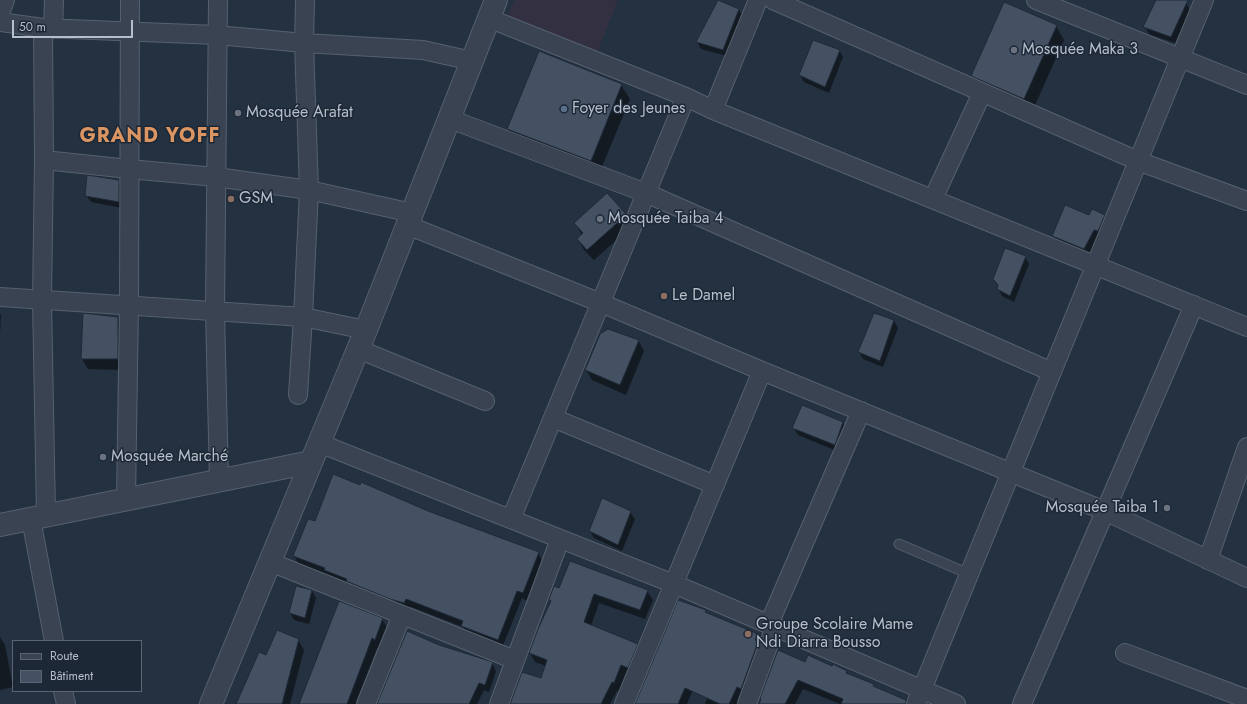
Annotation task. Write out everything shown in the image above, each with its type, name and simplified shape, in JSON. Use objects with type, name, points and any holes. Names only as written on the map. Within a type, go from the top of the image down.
[{"type":"street","points":[[0,13],[5,0]]},
{"type":"street","points":[[54,0],[48,29],[44,160],[38,517],[54,640]]},
{"type":"street","points":[[126,499],[129,305],[130,0]]},
{"type":"street","points":[[218,0],[215,311],[219,480]]},
{"type":"street","points":[[298,395],[304,317],[309,190],[304,43],[305,0]]},
{"type":"street","points":[[713,110],[758,0]]},
{"type":"street","points":[[773,0],[1138,161],[1247,201]]},
{"type":"street","points":[[1036,0],[1247,85]]},
{"type":"street","points":[[919,697],[1204,0]]},
{"type":"street","points":[[211,704],[362,340],[450,119],[492,5],[713,110],[1247,327]]},
{"type":"street","points":[[0,22],[48,29],[217,35],[304,43],[423,50],[472,61]]},
{"type":"street","points":[[933,199],[982,93]]},
{"type":"street","points":[[511,519],[686,97]]},
{"type":"street","points":[[450,119],[646,193],[1052,372]]},
{"type":"street","points":[[44,160],[216,177],[309,190],[409,219],[601,303],[762,371],[1105,511],[1247,578]]},
{"type":"street","points":[[0,297],[304,317],[362,340],[485,401]]},
{"type":"street","points":[[1022,704],[1194,305]]},
{"type":"street","points":[[624,704],[762,371]]},
{"type":"street","points":[[747,704],[772,625],[861,412]]},
{"type":"street","points":[[553,418],[715,485]]},
{"type":"street","points":[[0,525],[219,480],[315,453],[511,519],[772,625],[919,697],[956,704]]},
{"type":"street","points":[[1208,560],[1246,456]]},
{"type":"street","points":[[499,704],[560,539]]},
{"type":"street","points":[[270,562],[515,660]]},
{"type":"street","points":[[366,704],[402,615]]},
{"type":"street","points":[[1125,653],[1247,699]]},
{"type":"street","points":[[63,692],[66,704]]},
{"type":"lane","points":[[899,544],[970,574]]},
{"type":"shaded area","points":[[514,0],[618,0],[596,55],[507,18]]},
{"type":"building","points":[[718,0],[739,9],[723,50],[696,42]]},
{"type":"building","points":[[1156,0],[1188,0],[1171,37],[1143,27]]},
{"type":"building","name":"Mosquée Maka 3","points":[[1004,2],[1057,25],[1024,99],[971,76]]},
{"type":"building","points":[[813,40],[840,50],[825,87],[799,75]]},
{"type":"building","name":"Foyer des Jeunes","points":[[539,51],[622,84],[591,161],[507,129]]},
{"type":"building","points":[[87,175],[119,180],[119,202],[85,196]]},
{"type":"building","name":"Mosquée Taiba 4","points":[[607,193],[626,214],[587,250],[577,239],[583,233],[574,223]]},
{"type":"building","points":[[1065,205],[1089,215],[1092,209],[1105,215],[1098,231],[1094,230],[1084,249],[1052,236]]},
{"type":"building","points":[[1005,248],[1026,256],[1010,296],[997,289],[998,285],[993,279]]},
{"type":"building","points":[[83,313],[118,317],[118,359],[81,359]]},
{"type":"building","points":[[874,313],[894,320],[880,361],[858,352]]},
{"type":"building","points":[[608,329],[639,340],[620,385],[585,370],[600,334]]},
{"type":"building","points":[[802,405],[843,422],[835,445],[792,428]]},
{"type":"building","points":[[333,474],[360,485],[361,482],[428,511],[539,552],[523,593],[517,591],[498,640],[461,626],[463,621],[406,599],[404,603],[390,599],[346,581],[347,579],[324,570],[325,568],[293,556],[308,519],[315,521]]},
{"type":"building","points":[[602,498],[631,511],[618,545],[589,531]]},
{"type":"building","points":[[570,561],[648,590],[640,610],[594,594],[584,622],[638,644],[628,668],[621,665],[614,683],[612,682],[601,704],[510,704],[522,672],[541,678],[547,660],[529,653],[551,601],[549,599],[554,586],[559,588]]},
{"type":"building","points":[[296,586],[312,590],[305,618],[289,613]]},
{"type":"building","points":[[678,600],[706,610],[705,612],[758,634],[755,640],[758,642],[741,689],[737,687],[729,704],[720,704],[685,688],[678,704],[635,704]]},
{"type":"building","points":[[339,601],[383,618],[375,640],[372,638],[347,704],[299,704]]},
{"type":"building","points":[[277,630],[299,639],[282,704],[236,704],[259,652],[266,655]]},
{"type":"building","points":[[407,631],[439,645],[493,662],[485,685],[479,683],[469,704],[377,704]]},
{"type":"building","points":[[778,650],[805,662],[808,655],[832,666],[833,664],[847,671],[846,673],[874,684],[873,686],[906,700],[906,704],[841,704],[843,699],[798,680],[785,704],[759,704]]},
{"type":"place","name":"Mosquée Maka 3","points":[[1014,50]]},
{"type":"place","name":"Foyer des Jeunes","points":[[564,109]]},
{"type":"place","name":"Mosquée Arafat","points":[[238,113]]},
{"type":"place","name":"GSM","points":[[231,199]]},
{"type":"place","name":"Mosquée Taiba 4","points":[[600,219]]},
{"type":"place","name":"Le Damel","points":[[664,296]]},
{"type":"place","name":"Mosquée Marché","points":[[103,457]]},
{"type":"place","name":"Mosquée Taiba 1","points":[[1167,508]]},
{"type":"place","name":"Groupe Scolaire Mame Ndi Diarra Bousso","points":[[748,634]]},
{"type":"district","name":"GRAND YOFF","points":[[150,137]]}]
